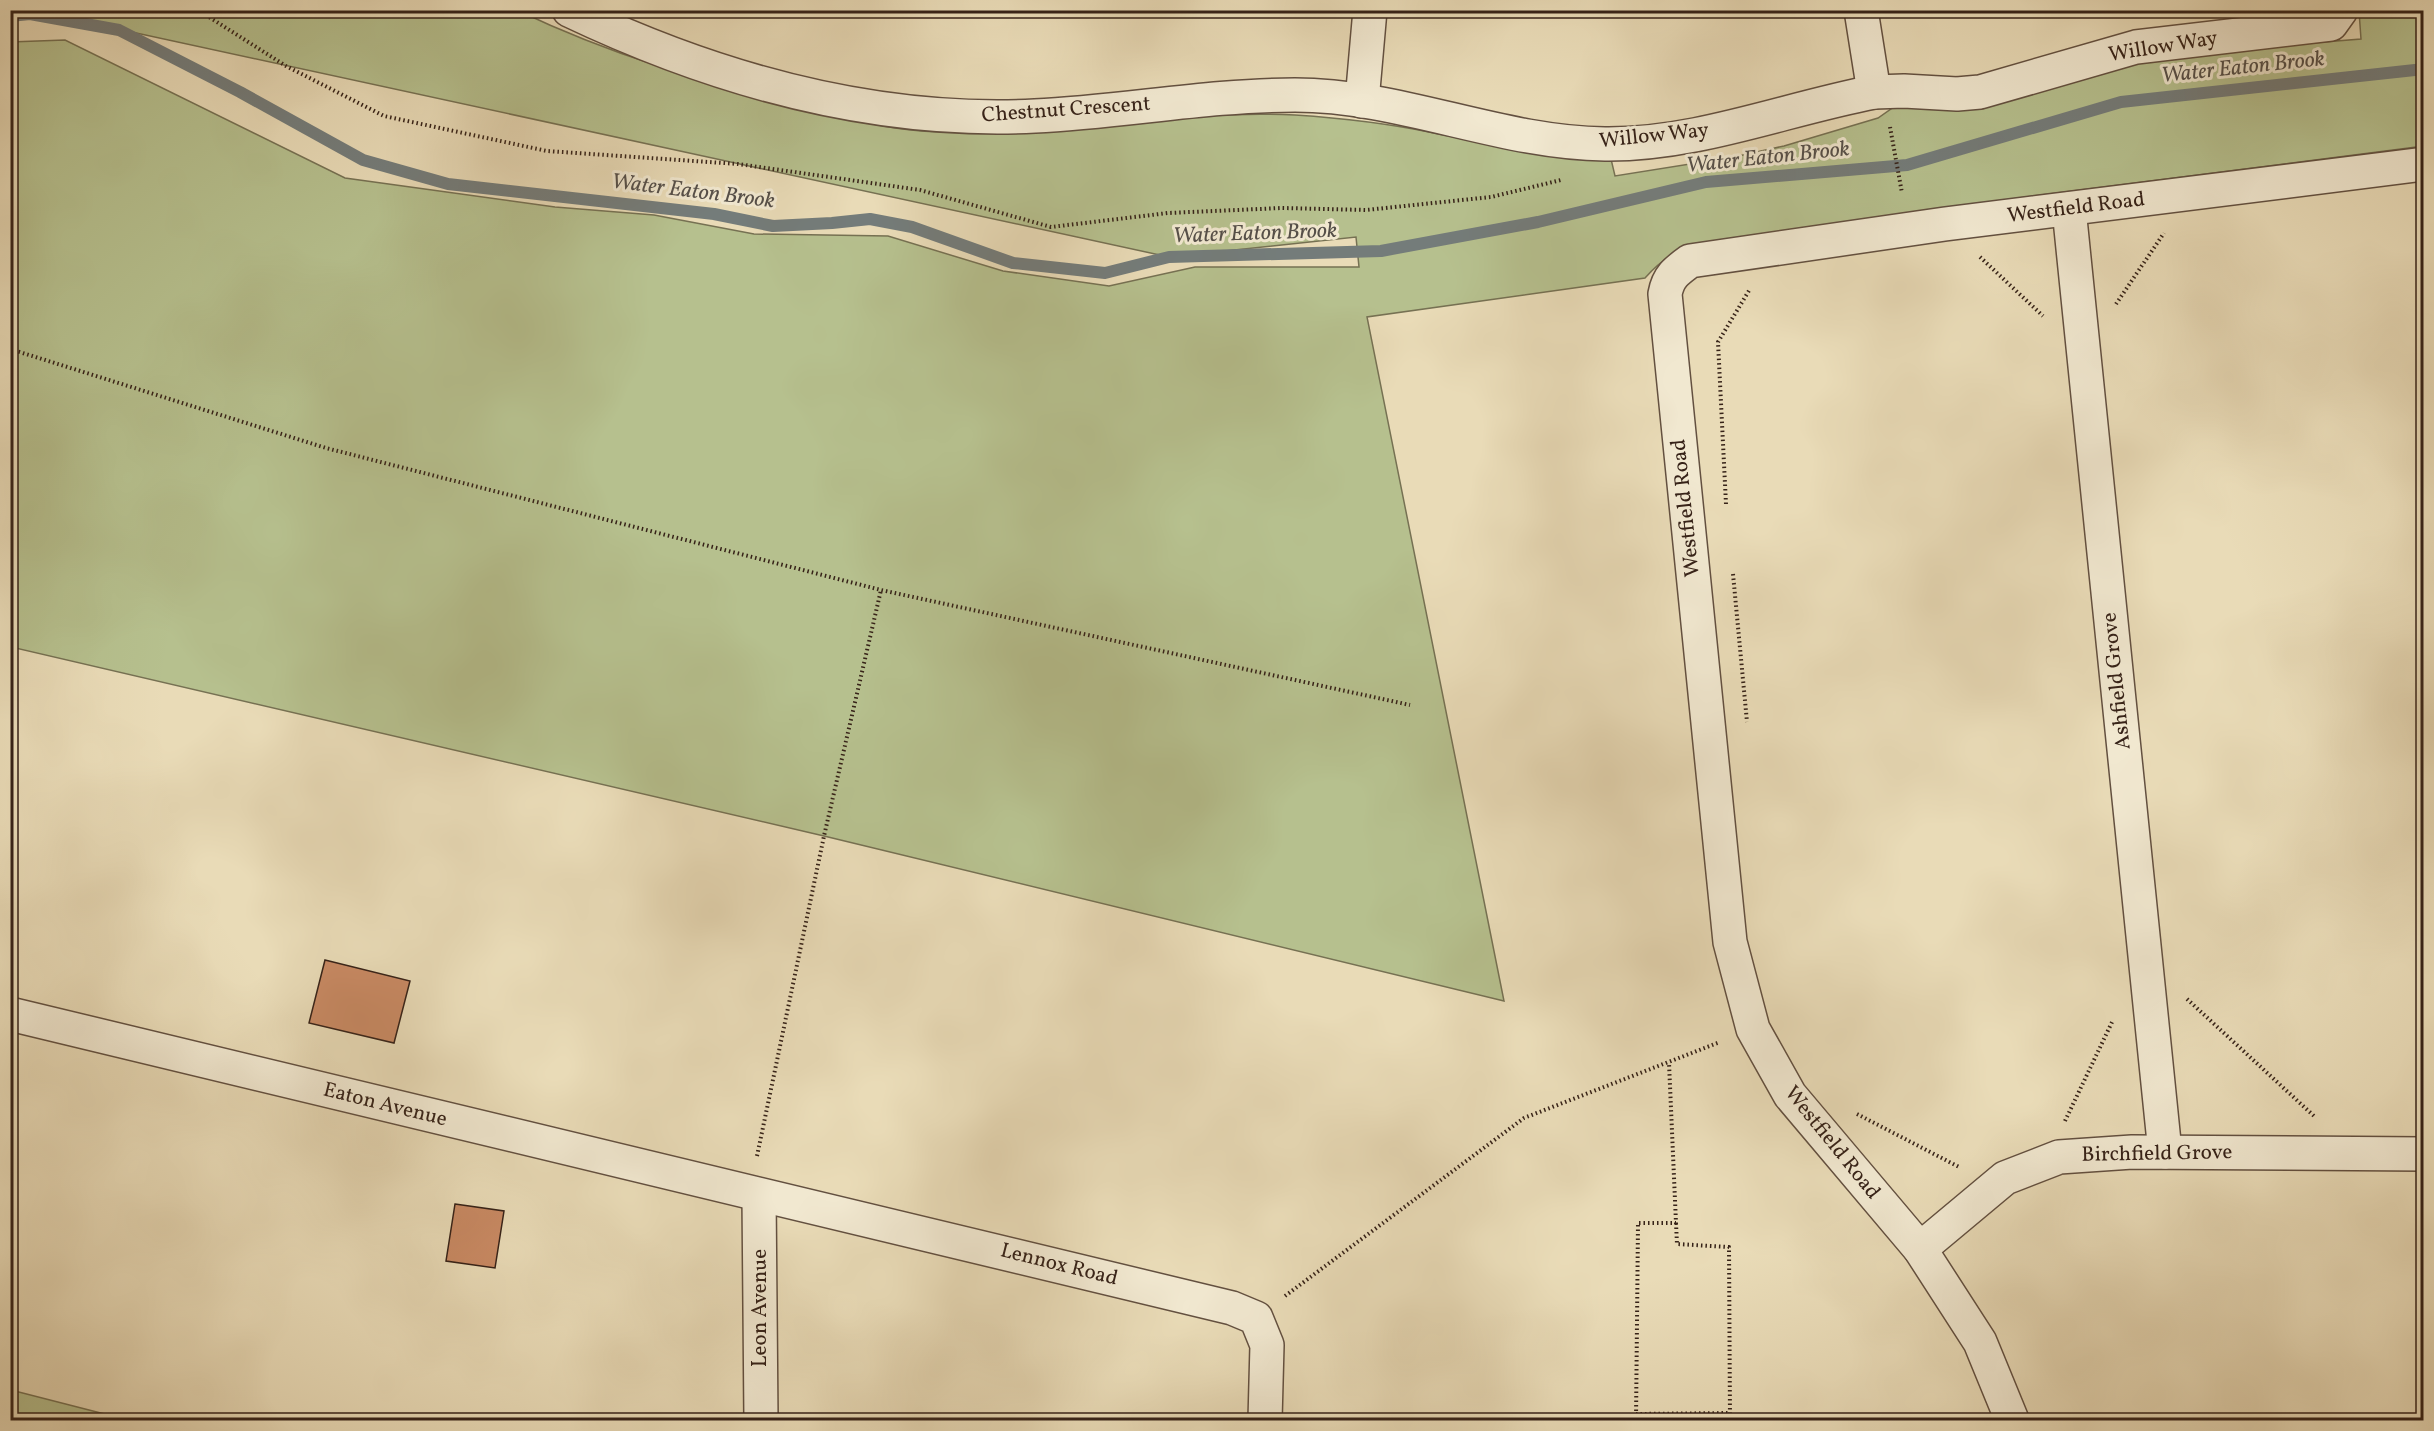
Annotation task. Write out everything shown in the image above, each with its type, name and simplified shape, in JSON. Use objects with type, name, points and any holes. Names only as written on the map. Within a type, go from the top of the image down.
[{"type":"street","name":"Chestnut Crescent","points":[[569,10],[632,38],[734,75],[812,97],[884,110],[954,116],[1034,116],[1216,98],[1298,95],[1362,101]]},
{"type":"street","points":[[1362,101],[1370,10]]},
{"type":"street","points":[[1862,10],[1882,106]]},
{"type":"street","name":"Willow Way","points":[[1362,101],[1545,140],[1607,145],[1882,106],[1904,91],[1958,94],[1980,92],[2136,47],[2331,24],[2341,10]]},
{"type":"street","name":"Westfield Road","points":[[2012,1420],[1980,1342],[1920,1250],[1790,1095],[1753,1029],[1730,942],[1665,294],[1667,283],[1674,272],[1690,261],[1926,227],[2424,164]]},
{"type":"street","name":"Ashfield Grove","points":[[2068,209],[2165,1152]]},
{"type":"street","name":"Eaton Avenue","points":[[10,1014],[759,1196]]},
{"type":"street","name":"Birchfield Grove","points":[[1920,1250],[2005,1178],[2059,1157],[2165,1152],[2424,1154]]},
{"type":"street","name":"Lennox Road","points":[[759,1196],[905,1227],[1232,1308],[1256,1318]]},
{"type":"street","name":"Leon Avenue","points":[[759,1196],[761,1420]]},
{"type":"street","points":[[1256,1318],[1267,1345],[1265,1420]]},
{"type":"path","points":[[198,10],[286,66],[384,116],[547,151],[738,164],[920,190],[1051,227],[1168,213],[1282,208],[1366,210],[1491,197],[1571,177]]},
{"type":"path","points":[[1882,106],[1903,200]]},
{"type":"path","points":[[2111,312],[2192,193]]},
{"type":"path","points":[[1726,507],[1718,342],[1773,250]]},
{"type":"path","points":[[10,349],[326,448],[881,590],[1410,705]]},
{"type":"path","points":[[1732,564],[1748,726]]},
{"type":"path","points":[[759,1196],[756,1151],[824,836],[881,590]]},
{"type":"path","points":[[2183,995],[2317,1119]]},
{"type":"path","points":[[2055,1125],[2065,1121],[2114,1019]]},
{"type":"path","points":[[1256,1318],[1524,1118],[1753,1029]]},
{"type":"path","points":[[1669,1063],[1677,1244],[1729,1247],[1730,1420]]},
{"type":"path","points":[[1850,1110],[1960,1168]]},
{"type":"path","points":[[1636,1420],[1638,1223],[1676,1223]]},
{"type":"path","points":[[1636,1414],[1730,1413]]},
{"type":"green space","points":[[35,11],[519,11],[587,41],[692,77],[830,114],[890,127],[935,132],[1017,130],[1216,115],[1295,115],[1396,126],[1542,154],[1611,159],[1615,176],[1734,157],[1784,146],[1878,118],[1901,102],[2210,51],[2361,39],[2359,11],[2423,11],[2424,146],[2033,196],[1693,244],[1667,258],[1645,278],[1367,317],[1504,1001],[824,836],[11,647],[10,42],[65,40],[345,178],[555,207],[654,215],[754,234],[888,236],[1003,271],[1109,286],[1195,267],[1359,267],[1356,237],[1169,257]]},
{"type":"green space","points":[[11,1390],[128,1420],[11,1420]]},
{"type":"building","points":[[325,960],[410,981],[394,1043],[309,1023]]},
{"type":"building","points":[[455,1204],[504,1211],[495,1268],[446,1261]]},
{"type":"waterway","name":"Water Eaton Brook","points":[[10,16],[30,14],[119,30],[240,92],[363,160],[448,184],[714,214],[773,226],[870,219],[912,227],[1013,263],[1105,273],[1169,257],[1381,251],[1538,222],[1706,182],[1907,165],[2121,102],[2424,69]]}]
